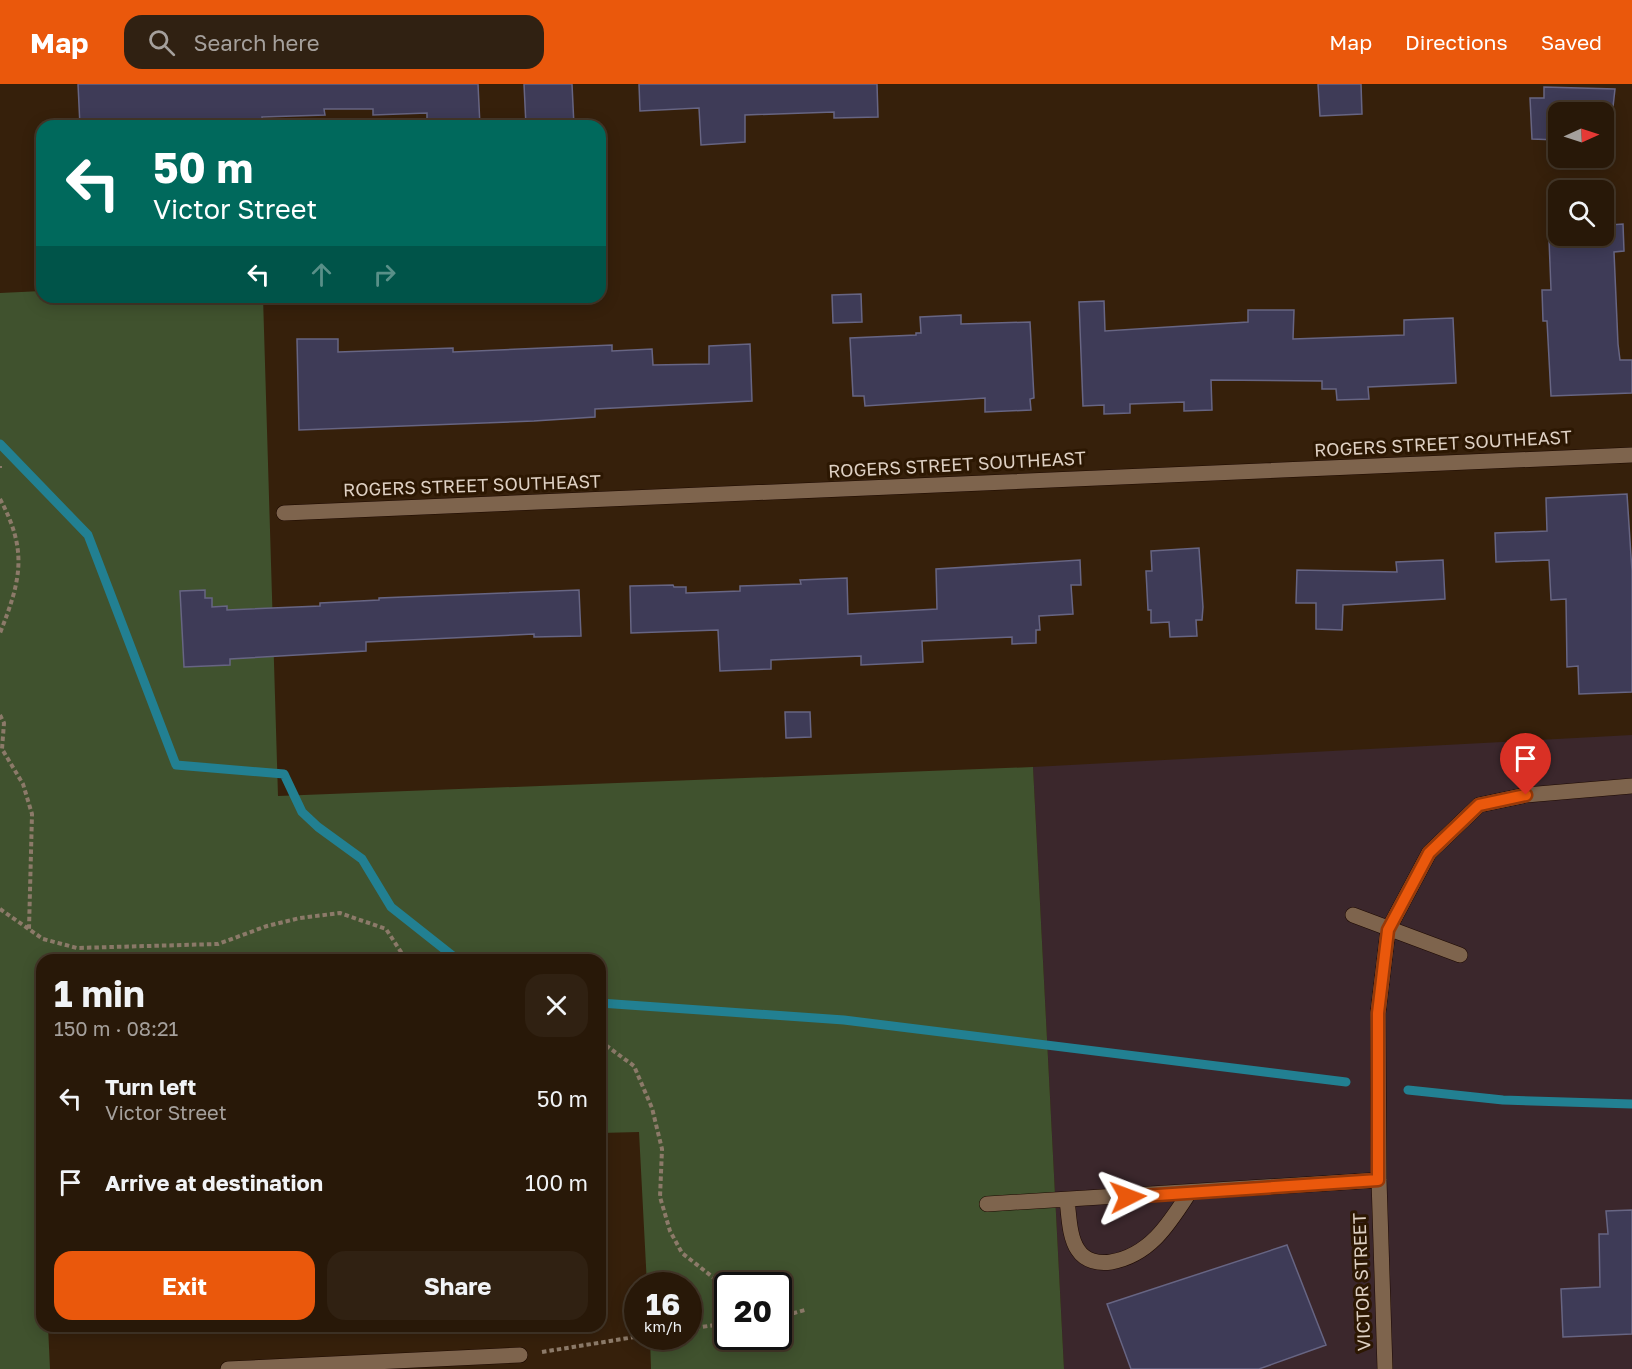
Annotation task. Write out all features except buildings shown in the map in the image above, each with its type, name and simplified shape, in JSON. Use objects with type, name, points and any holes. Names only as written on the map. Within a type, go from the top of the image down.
[{"type":"street","name":"ROGERS STREET SOUTHEAST","points":[[284,513],[1632,455]]},
{"type":"street","name":"VICTOR STREET","points":[[1385,1369],[1378,1180],[1378,1013],[1388,930],[1429,853],[1479,805],[1526,795],[1632,786]]},
{"type":"street","points":[[1353,915],[1460,955]]},
{"type":"street","points":[[987,1204],[1378,1180]]},
{"type":"street","points":[[1067,1200],[1077,1249],[1087,1259],[1103,1263],[1125,1259],[1146,1248],[1167,1226],[1189,1193]]},
{"type":"street","points":[[228,1369],[520,1355]]},
{"type":"path","points":[[0,499],[15,531],[20,556],[13,599],[0,633]]},
{"type":"path","points":[[0,715],[4,723],[3,750],[23,784],[32,814],[29,930]]},
{"type":"path","points":[[0,909],[43,939],[77,948],[218,944],[267,926],[300,918],[340,913],[386,929],[402,954]]},
{"type":"path","points":[[606,1045],[634,1066],[652,1108],[662,1149],[660,1197],[670,1231],[682,1253],[714,1278]]},
{"type":"path","points":[[794,1313],[805,1310]]},
{"type":"path","points":[[520,1355],[624,1339]]},
{"type":"shaded area","points":[[1632,735],[1632,1369],[1064,1369],[1033,767]]},
{"type":"green space","points":[[36,291],[36,303],[263,303],[278,796],[1033,767],[1064,1369],[651,1369],[650,1350],[702,1350],[702,1272],[646,1272],[639,1132],[606,1133],[606,954],[36,954],[36,1332],[48,1332],[50,1369],[0,1369],[0,293]]},
{"type":"waterway","points":[[0,444],[88,535],[176,765],[284,774],[302,812],[318,827],[362,859],[391,907],[450,954]]},
{"type":"waterway","points":[[606,1003],[844,1020],[1346,1082]]},
{"type":"waterway","points":[[1408,1090],[1503,1100],[1632,1104]]},
{"type":"route","points":[[1128,1197],[1378,1180],[1378,1013],[1388,930],[1429,853],[1479,805],[1526,795]]}]
